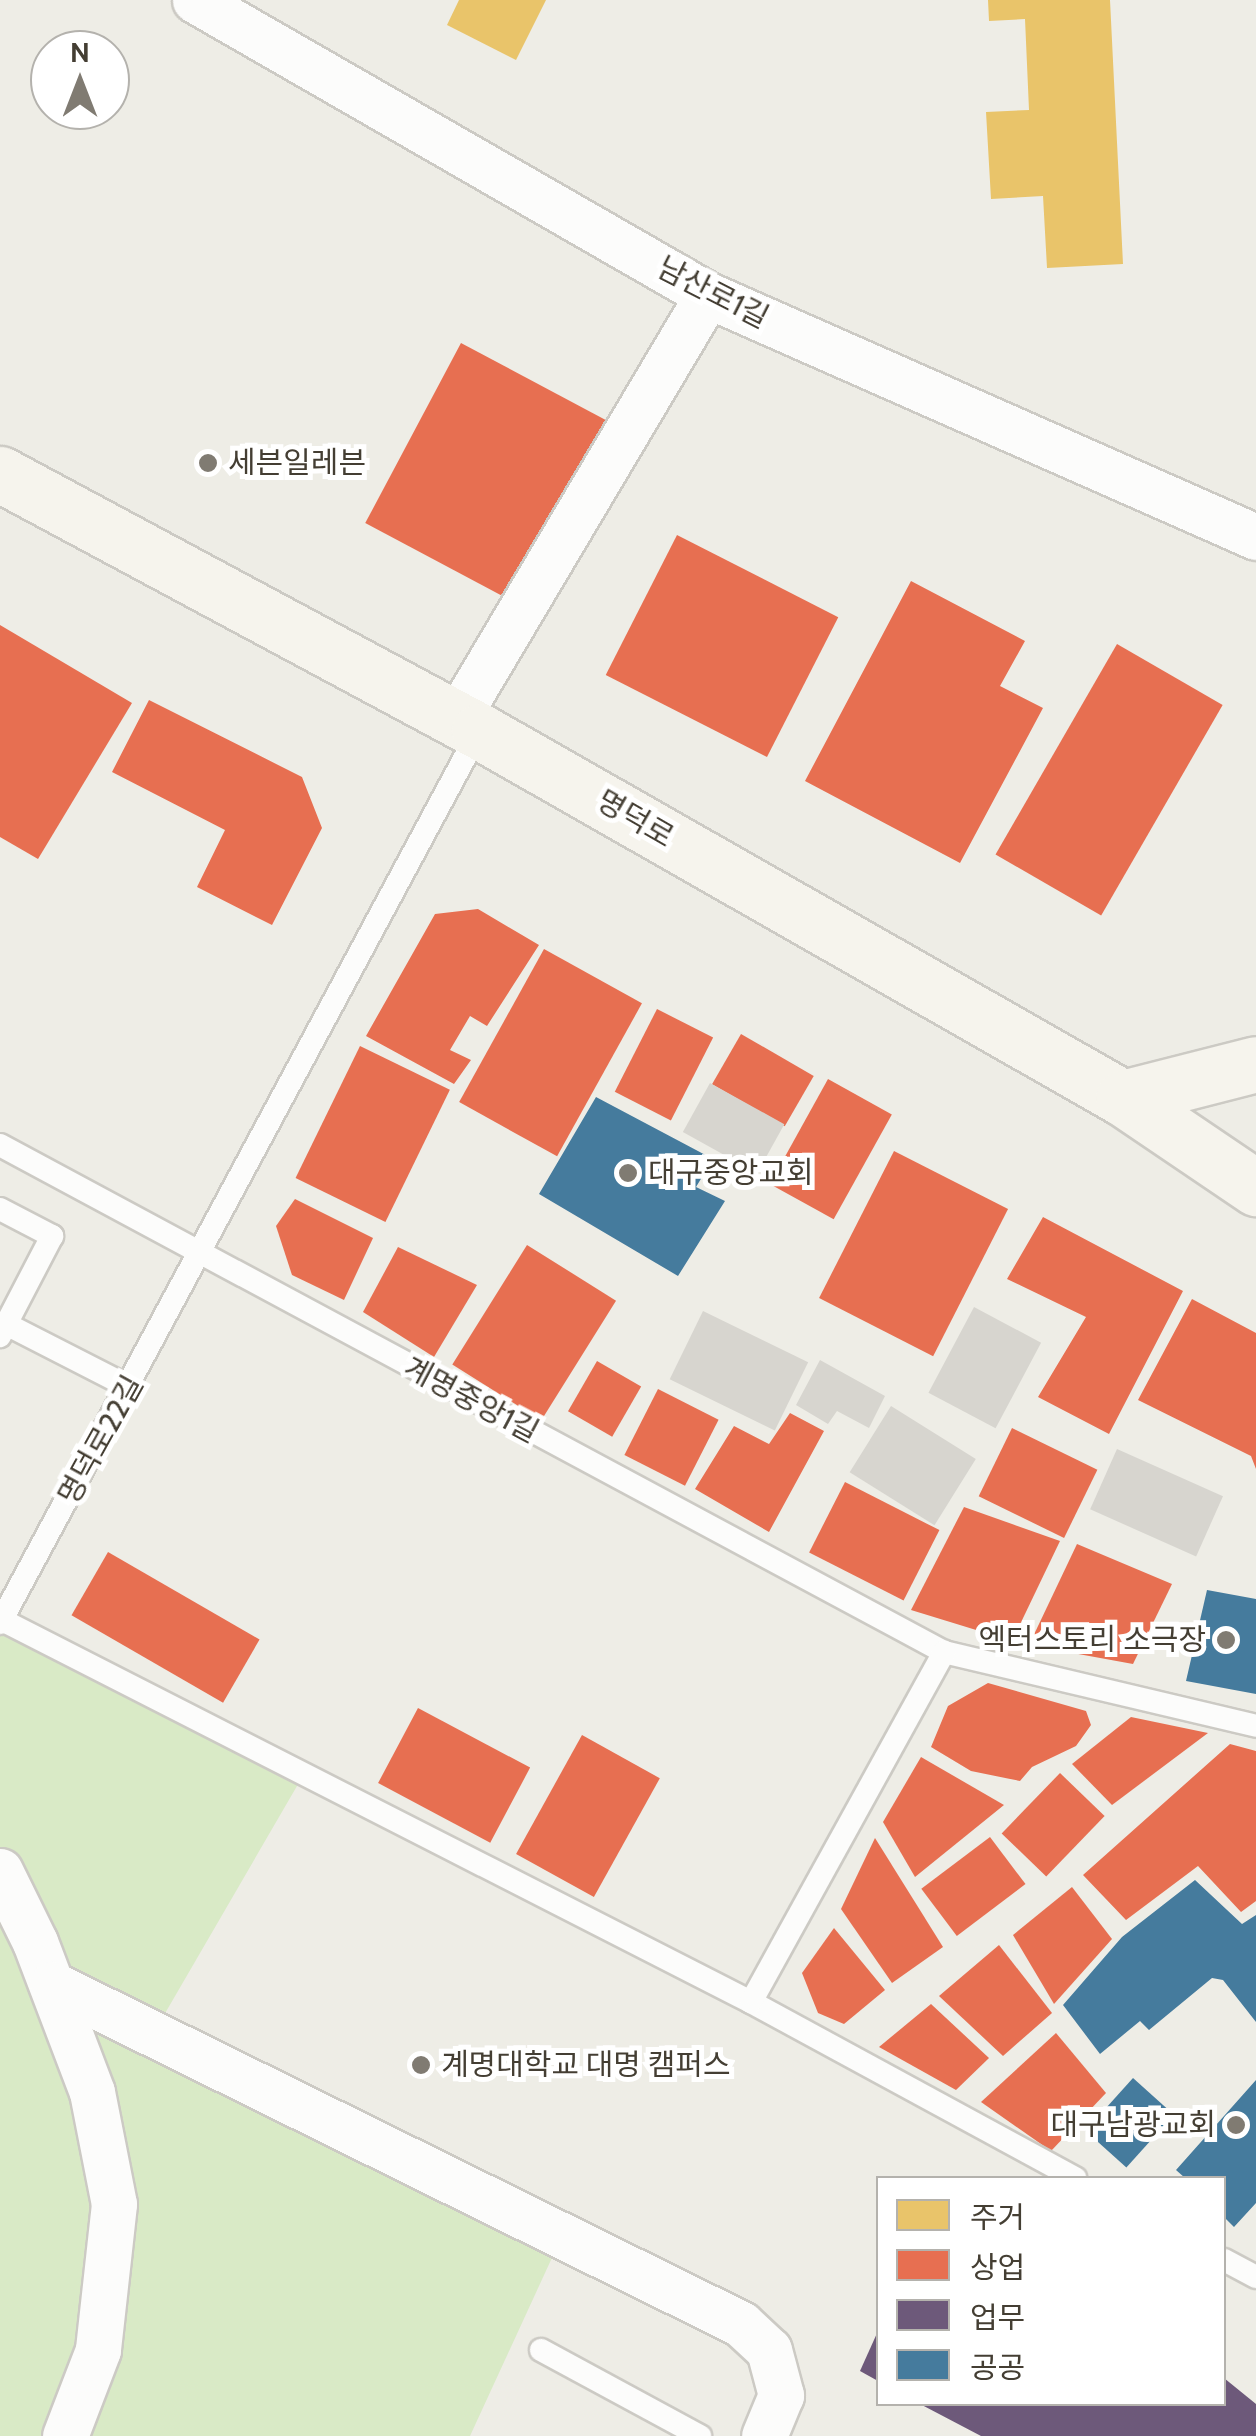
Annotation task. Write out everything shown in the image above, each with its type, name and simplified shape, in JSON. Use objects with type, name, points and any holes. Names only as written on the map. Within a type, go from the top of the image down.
[{"type":"main road","name":"명덕로","points":[[0,474],[468,725],[1124,1098],[1256,1188]]},
{"type":"main road","points":[[1124,1098],[1256,1064]]},
{"type":"street","name":"남산로1길","points":[[195,0],[708,295],[1256,537]]},
{"type":"street","points":[[468,725],[708,295]]},
{"type":"street","points":[[0,1872],[52,1984],[92,2092],[114,2204],[98,2350],[66,2436]]},
{"type":"street","points":[[52,1984],[741,2324],[769,2350],[781,2396],[764,2436]]},
{"type":"lane","name":"명덕로22길","points":[[1,1621],[201,1256],[468,725]]},
{"type":"lane","name":"계명중앙1길","points":[[0,1145],[944,1652],[1256,1726]]},
{"type":"lane","points":[[0,1210],[52,1236],[3,1330],[129,1388]]},
{"type":"lane","points":[[1,1621],[750,2002],[1070,2176]]},
{"type":"lane","points":[[750,2002],[944,1652]]},
{"type":"lane","points":[[1226,2261],[1256,2277]]},
{"type":"lane","points":[[541,2350],[700,2436]]},
{"type":"green space","points":[[0,1618],[304,1774],[153,2034],[562,2236],[470,2436],[0,2436]]},
{"type":"building: 주거","points":[[459,0],[546,0],[516,60],[447,25]]},
{"type":"building: 주거","points":[[988,0],[1110,0],[1123,264],[1047,268],[1043,196],[991,199],[986,112],[1029,110],[1025,19],[989,21]]},
{"type":"building: 상업","points":[[461,343],[608,421],[512,601],[365,523]]},
{"type":"building: 상업","points":[[677,535],[838,617],[767,757],[606,675]]},
{"type":"building: 상업","points":[[911,581],[1025,641],[1000,686],[1043,708],[960,863],[805,781]]},
{"type":"building: 상업","points":[[0,625],[132,703],[38,859],[0,837]]},
{"type":"building: 상업","points":[[1117,644],[1223,705],[1101,915],[996,854]]},
{"type":"building: 상업","points":[[149,700],[302,777],[322,828],[272,925],[197,887],[225,830],[112,772]]},
{"type":"building: 상업","points":[[478,909],[539,945],[487,1026],[470,1016],[450,1050],[471,1060],[454,1084],[366,1036],[435,914]]},
{"type":"building: 상업","points":[[544,949],[642,1003],[557,1156],[459,1102]]},
{"type":"building: 상업","points":[[657,1009],[713,1038],[671,1120],[615,1092]]},
{"type":"building: 상업","points":[[741,1034],[814,1076],[785,1126],[712,1084]]},
{"type":"building: 상업","points":[[360,1046],[450,1090],[385,1222],[296,1178]]},
{"type":"building: 상업","points":[[828,1079],[892,1114],[834,1219],[770,1184]]},
{"type":"building: 상업","points":[[894,1151],[1008,1209],[933,1356],[819,1298]]},
{"type":"building: 상업","points":[[295,1199],[373,1238],[344,1300],[292,1275],[276,1226]]},
{"type":"building: 상업","points":[[1043,1217],[1183,1291],[1109,1434],[1038,1397],[1086,1317],[1007,1279]]},
{"type":"building: 상업","points":[[527,1245],[616,1301],[541,1420],[452,1365]]},
{"type":"building: 상업","points":[[398,1247],[477,1285],[434,1357],[363,1312]]},
{"type":"building: 상업","points":[[1192,1299],[1256,1333],[1256,1469],[1251,1456],[1138,1400]]},
{"type":"building: 상업","points":[[597,1361],[641,1386],[612,1437],[568,1411]]},
{"type":"building: 상업","points":[[658,1389],[719,1420],[685,1486],[624,1455]]},
{"type":"building: 상업","points":[[790,1413],[824,1431],[769,1532],[695,1489],[734,1426],[769,1444]]},
{"type":"building: 상업","points":[[1012,1428],[1097,1470],[1064,1538],[979,1496]]},
{"type":"building: 상업","points":[[845,1482],[939,1530],[904,1601],[809,1552]]},
{"type":"building: 상업","points":[[964,1507],[1060,1541],[1012,1641],[911,1610]]},
{"type":"building: 상업","points":[[1077,1544],[1172,1584],[1133,1664],[1029,1645]]},
{"type":"building: 상업","points":[[108,1552],[260,1640],[223,1703],[72,1615]]},
{"type":"building: 상업","points":[[988,1683],[1086,1711],[1091,1725],[1076,1746],[1032,1767],[1020,1781],[971,1771],[931,1747],[948,1706]]},
{"type":"building: 상업","points":[[418,1708],[530,1768],[490,1843],[378,1783]]},
{"type":"building: 상업","points":[[1131,1717],[1208,1733],[1112,1805],[1072,1764]]},
{"type":"building: 상업","points":[[582,1735],[660,1778],[594,1897],[516,1854]]},
{"type":"building: 상업","points":[[1230,1744],[1256,1751],[1256,1901],[1241,1912],[1198,1866],[1126,1920],[1083,1875]]},
{"type":"building: 상업","points":[[921,1757],[1004,1805],[915,1877],[883,1822]]},
{"type":"building: 상업","points":[[1060,1773],[1105,1816],[1046,1876],[1002,1833]]},
{"type":"building: 상업","points":[[990,1837],[1026,1884],[957,1936],[921,1889]]},
{"type":"building: 상업","points":[[875,1838],[943,1947],[892,1983],[841,1909]]},
{"type":"building: 상업","points":[[1072,1887],[1112,1939],[1054,2004],[1013,1935]]},
{"type":"building: 상업","points":[[834,1928],[885,1990],[844,2024],[818,2013],[802,1973]]},
{"type":"building: 상업","points":[[999,1945],[1052,2013],[1003,2056],[939,1996]]},
{"type":"building: 상업","points":[[931,2004],[989,2058],[956,2090],[879,2047]]},
{"type":"building: 상업","points":[[1056,2033],[1106,2093],[1051,2151],[981,2102]]},
{"type":"building: 업무","points":[[876,2335],[876,2380],[860,2371]]},
{"type":"building: 업무","points":[[1226,2380],[1256,2404],[1256,2436],[981,2436],[924,2406],[1226,2406]]},
{"type":"building: 공공","name":"대구중앙교회","points":[[596,1097],[713,1159],[696,1187],[725,1201],[678,1276],[539,1194]]},
{"type":"building: 공공","name":"엑터스토리 소극장","points":[[1207,1590],[1256,1599],[1256,1694],[1186,1681]]},
{"type":"building: 공공","points":[[1195,1880],[1242,1924],[1256,1915],[1256,2022],[1223,1980],[1212,1978],[1149,2030],[1140,2021],[1100,2054],[1063,2005],[1122,1937]]},
{"type":"building: 공공","points":[[1133,2078],[1174,2115],[1126,2168],[1085,2131]]},
{"type":"building: 공공","name":"대구남광교회","points":[[1256,2080],[1256,2203],[1234,2227],[1226,2219],[1226,2176],[1183,2176],[1176,2170]]},
{"type":"building: 기타","points":[[710,1083],[784,1124],[757,1173],[683,1132]]},
{"type":"building: 기타","points":[[974,1307],[1041,1343],[996,1428],[928,1393]]},
{"type":"building: 기타","points":[[703,1311],[808,1362],[775,1431],[670,1379]]},
{"type":"building: 기타","points":[[820,1360],[885,1396],[869,1428],[837,1411],[828,1424],[796,1405]]},
{"type":"building: 기타","points":[[891,1406],[976,1459],[934,1525],[850,1472]]},
{"type":"building: 기타","points":[[1117,1449],[1223,1496],[1196,1556],[1090,1509]]},
{"type":"place","name":"세븐일레븐","points":[[208,463]]},
{"type":"place","name":"대구중앙교회","points":[[628,1173]]},
{"type":"place","name":"엑터스토리 소극장","points":[[1226,1640]]},
{"type":"place","name":"계명대학교 대명 캠퍼스","points":[[421,2065]]},
{"type":"place","name":"대구남광교회","points":[[1236,2125]]}]
